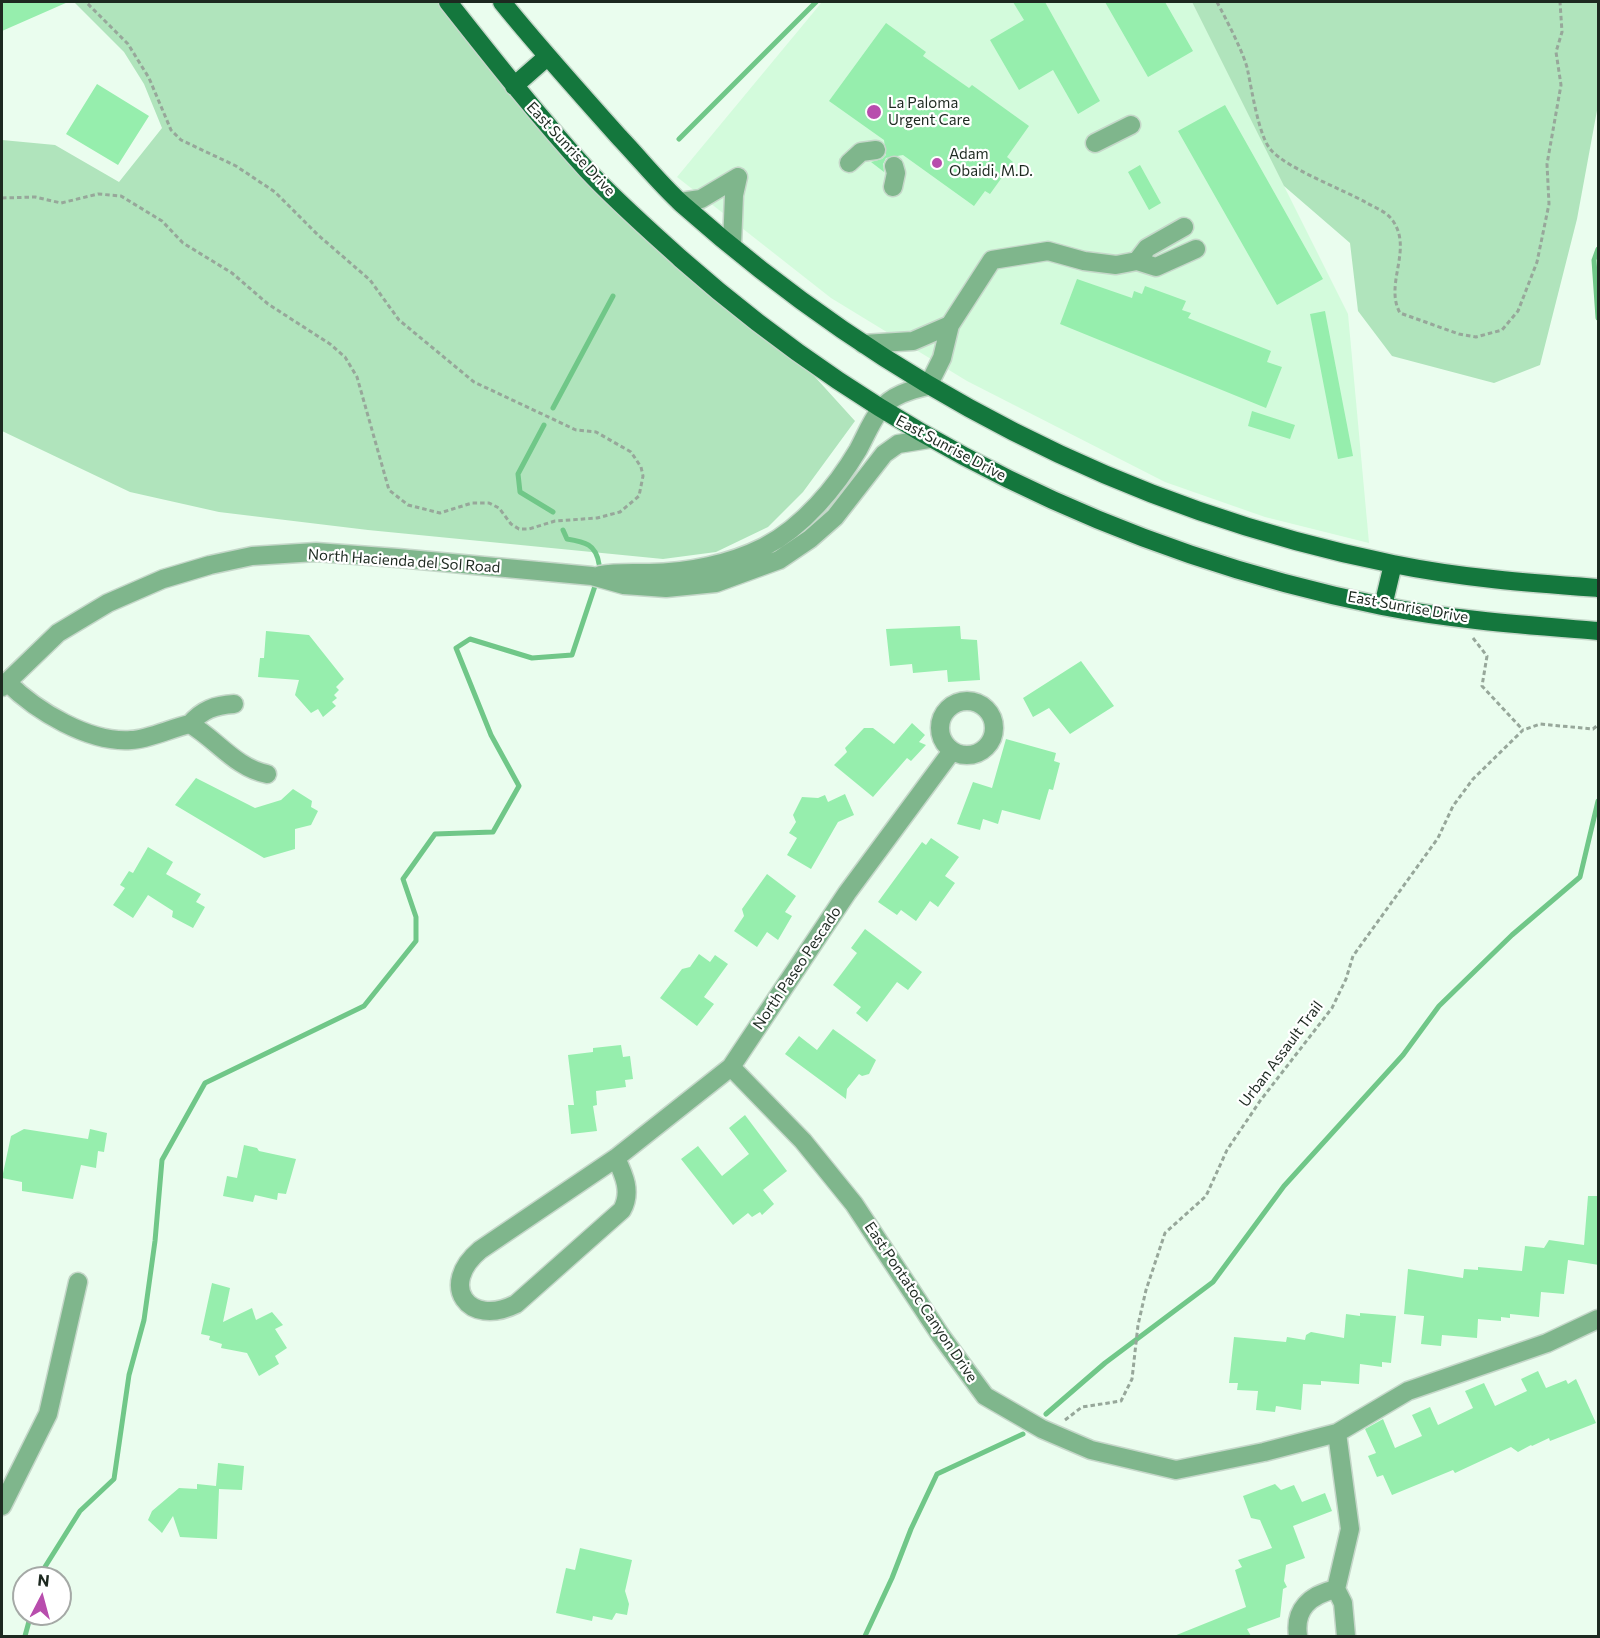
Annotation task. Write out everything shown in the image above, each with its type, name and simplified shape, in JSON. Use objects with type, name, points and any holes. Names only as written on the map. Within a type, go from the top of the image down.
[{"type":"main road","name":"East Sunrise Drive","points":[[448,2],[514,86],[588,171],[712,286],[786,345],[881,410],[929,439],[1038,494],[1181,551],[1278,580],[1383,606],[1458,617],[1599,631]]},
{"type":"main road","points":[[502,2],[547,57],[680,202],[805,304],[863,345],[984,418],[1131,486],[1255,530],[1394,564],[1470,576],[1599,588]]},
{"type":"main road","points":[[514,86],[547,57]]},
{"type":"main road","points":[[1383,606],[1394,564]]},
{"type":"street","points":[[1095,143],[1131,125]]},
{"type":"street","points":[[849,163],[861,152],[876,150]]},
{"type":"street","points":[[893,187],[894,166]]},
{"type":"street","points":[[680,202],[701,199],[738,177],[734,195],[732,246]]},
{"type":"street","points":[[1137,261],[1147,248],[1184,227]]},
{"type":"street","points":[[928,386],[942,358],[950,325],[992,260],[1048,251],[1084,261],[1116,266],[1137,261],[1156,267],[1196,249]]},
{"type":"street","points":[[863,345],[913,341],[950,325]]},
{"type":"street","name":"North Hacienda del Sol Road","points":[[592,576],[621,571],[679,572],[707,567],[764,547],[793,528],[814,508],[857,452],[881,410],[904,392],[928,386]]},
{"type":"street","name":"North Hacienda del Sol Road","points":[[4,685],[58,633],[108,603],[163,579],[210,564],[252,556],[316,552],[592,576],[624,585],[666,588],[716,583],[779,560],[810,539],[835,516],[884,454],[898,444],[929,439]]},
{"type":"street","points":[[4,685],[26,701],[101,739],[133,740],[190,724],[200,713],[222,705],[234,704]]},
{"type":"street","points":[[190,724],[211,738],[240,765],[251,771],[267,774]]},
{"type":"street","name":"North Paseo Pescado","points":[[616,1158],[627,1188],[627,1197],[622,1210],[516,1304],[502,1311],[484,1312],[472,1307],[463,1299],[460,1277],[467,1261],[616,1158],[730,1067],[847,893],[952,751]]},
{"type":"street","name":"East Pontatoc Canyon Drive","points":[[730,1067],[803,1141],[854,1204],[941,1336],[985,1396],[1042,1429],[1091,1450],[1176,1470],[1264,1452],[1337,1433],[1408,1391],[1547,1343],[1599,1319]]},
{"type":"street","points":[[2,1507],[48,1414],[78,1282]]},
{"type":"street","points":[[1337,1433],[1350,1529],[1336,1588],[1343,1603],[1346,1636]]},
{"type":"street","points":[[1298,1636],[1297,1616],[1304,1605],[1324,1592],[1336,1588]]},
{"type":"path","points":[[2,198],[35,197],[61,203],[98,194],[121,196],[162,221],[183,243],[232,273],[268,304],[330,344],[345,357],[357,376],[389,490],[408,505],[440,513],[472,503],[489,504],[499,508],[511,524],[519,529],[529,530],[555,521],[597,518],[620,512],[639,496],[643,476],[641,466],[631,452],[596,432],[576,430],[474,382],[399,320],[370,280],[318,235],[275,192],[236,166],[181,140],[171,130],[149,78],[128,44],[86,2]]},
{"type":"path","points":[[1217,2],[1245,60],[1266,143],[1284,160],[1338,186],[1387,214],[1393,221],[1400,240],[1394,301],[1400,313],[1459,334],[1476,337],[1489,336],[1511,322],[1528,287],[1541,247],[1549,204],[1548,152],[1561,85],[1556,52],[1562,32],[1560,2]]},
{"type":"path","points":[[1458,617],[1487,656],[1482,686],[1523,730],[1540,724],[1593,729],[1599,725]]},
{"type":"path","name":"Urban Assault Trail","points":[[1067,1419],[1082,1407],[1121,1401],[1132,1379],[1138,1325],[1146,1290],[1165,1233],[1206,1196],[1227,1150],[1260,1101],[1332,1008],[1353,956],[1438,838],[1453,806],[1473,779],[1523,730]]},
{"type":"shaded area","points":[[74,2],[448,2],[588,171],[786,345],[855,421],[803,492],[768,527],[716,552],[663,559],[368,530],[219,512],[130,492],[2,431],[2,140],[55,145],[119,182],[162,128],[144,84],[124,52]]},
{"type":"shaded area","points":[[822,2],[1192,2],[1348,314],[1369,543],[1265,517],[1165,482],[967,381],[831,298],[677,177]]},
{"type":"shaded area","points":[[1192,2],[1598,2],[1598,105],[1577,219],[1540,365],[1494,383],[1392,356],[1358,311],[1350,243],[1284,186]]},
{"type":"building","points":[[2,2],[68,2],[2,31]]},
{"type":"building","points":[[1013,2],[1045,2],[1100,101],[1078,114],[1053,70],[1019,90],[990,40],[1024,20]]},
{"type":"building","points":[[1105,2],[1165,2],[1193,51],[1148,77]]},
{"type":"building","points":[[886,23],[926,52],[923,56],[969,88],[972,85],[1029,126],[1007,157],[1013,162],[990,194],[985,191],[974,206],[903,155],[886,158],[883,164],[884,172],[871,162],[882,159],[886,155],[884,140],[829,101]]},
{"type":"building","points":[[97,84],[149,116],[118,165],[66,134]]},
{"type":"building","points":[[1225,105],[1323,279],[1277,305],[1178,131]]},
{"type":"building","points":[[1140,165],[1161,203],[1149,210],[1128,172]]},
{"type":"building","points":[[1077,279],[1132,298],[1134,291],[1142,294],[1145,286],[1186,301],[1182,310],[1191,313],[1188,318],[1271,351],[1267,362],[1282,367],[1266,408],[1060,324]]},
{"type":"building","points":[[1325,311],[1353,456],[1338,459],[1310,314]]},
{"type":"building","points":[[1252,411],[1295,425],[1290,439],[1248,426]]},
{"type":"building","points":[[960,626],[961,639],[977,640],[980,680],[948,682],[947,670],[913,673],[912,664],[890,666],[886,629]]},
{"type":"building","points":[[266,631],[309,635],[344,679],[336,687],[339,690],[334,695],[337,698],[332,702],[336,706],[323,717],[318,709],[311,713],[295,695],[299,680],[258,677],[260,658],[264,658]]},
{"type":"building","points":[[1081,661],[1114,706],[1070,734],[1049,708],[1033,717],[1023,698]]},
{"type":"building","points":[[912,723],[925,735],[919,742],[926,745],[911,761],[907,758],[873,797],[834,765],[847,752],[845,748],[864,728],[873,728],[894,744]]},
{"type":"building","points":[[1006,739],[1056,753],[1054,761],[1060,763],[1053,790],[1049,789],[1040,820],[1002,810],[998,824],[983,819],[980,830],[957,824],[973,782],[992,788]]},
{"type":"building","points":[[196,778],[255,808],[281,800],[293,789],[312,801],[311,807],[318,811],[311,825],[295,829],[295,849],[264,858],[175,805]]},
{"type":"building","points":[[845,794],[854,815],[838,822],[811,869],[787,855],[797,838],[789,833],[796,822],[793,815],[802,797],[818,798],[825,795],[828,802]]},
{"type":"building","points":[[931,838],[959,857],[945,876],[955,883],[938,907],[930,901],[916,921],[901,910],[897,915],[878,902],[922,842],[926,845]]},
{"type":"building","points":[[148,847],[173,862],[166,874],[201,894],[196,902],[205,907],[193,928],[172,917],[173,911],[148,895],[133,918],[113,905],[125,888],[120,885],[129,871],[133,873]]},
{"type":"building","points":[[767,874],[796,896],[785,912],[792,916],[778,940],[767,932],[757,947],[734,931],[744,916],[742,909]]},
{"type":"building","points":[[865,929],[922,972],[908,990],[897,982],[867,1022],[856,1013],[861,1007],[833,985],[857,953],[851,948]]},
{"type":"building","points":[[699,954],[710,962],[715,955],[728,964],[704,997],[714,1004],[697,1026],[660,998],[682,969],[690,967]]},
{"type":"building","points":[[833,1029],[876,1060],[869,1074],[862,1076],[859,1074],[847,1089],[846,1099],[785,1054],[799,1036],[817,1050]]},
{"type":"building","points":[[621,1045],[623,1057],[630,1056],[633,1079],[625,1080],[626,1087],[596,1091],[597,1105],[593,1106],[597,1131],[571,1134],[568,1105],[574,1105],[568,1055],[593,1052],[593,1048]]},
{"type":"building","points":[[745,1115],[787,1171],[763,1190],[774,1204],[762,1215],[760,1212],[752,1217],[748,1213],[733,1225],[681,1159],[698,1146],[722,1176],[749,1154],[729,1128]]},
{"type":"building","points":[[24,1129],[88,1139],[90,1129],[107,1133],[104,1152],[98,1151],[96,1168],[81,1165],[73,1199],[22,1191],[22,1182],[2,1178],[11,1136]]},
{"type":"building","points":[[244,1145],[257,1148],[259,1151],[296,1159],[286,1194],[278,1193],[277,1200],[255,1195],[253,1202],[223,1196],[227,1176],[237,1178]]},
{"type":"building","points":[[1588,1196],[1599,1196],[1599,1265],[1568,1260],[1564,1294],[1541,1292],[1539,1317],[1510,1314],[1510,1318],[1501,1317],[1501,1321],[1478,1319],[1477,1338],[1442,1335],[1441,1346],[1421,1344],[1424,1316],[1404,1314],[1408,1269],[1463,1278],[1464,1269],[1478,1270],[1478,1267],[1522,1271],[1525,1246],[1544,1248],[1549,1240],[1584,1245]]},
{"type":"building","points":[[212,1283],[230,1288],[223,1322],[252,1308],[256,1320],[272,1312],[283,1325],[275,1329],[287,1348],[275,1356],[279,1364],[259,1376],[247,1353],[221,1348],[222,1344],[209,1340],[210,1336],[201,1334]]},
{"type":"building","points":[[1360,1313],[1396,1316],[1391,1363],[1382,1362],[1382,1367],[1360,1364],[1359,1384],[1321,1381],[1321,1385],[1303,1384],[1301,1410],[1276,1406],[1275,1412],[1256,1410],[1258,1391],[1237,1390],[1238,1383],[1229,1383],[1234,1337],[1286,1342],[1287,1337],[1305,1340],[1306,1335],[1311,1332],[1344,1338],[1346,1314],[1360,1316]]},
{"type":"building","points":[[1538,1371],[1546,1388],[1566,1380],[1568,1384],[1576,1379],[1596,1423],[1550,1441],[1549,1438],[1518,1452],[1511,1447],[1455,1473],[1453,1470],[1392,1495],[1383,1475],[1377,1477],[1368,1456],[1376,1453],[1365,1429],[1383,1419],[1395,1448],[1422,1436],[1412,1415],[1430,1407],[1438,1425],[1473,1408],[1465,1391],[1484,1383],[1495,1406],[1527,1391],[1521,1379]]},
{"type":"building","points":[[218,1463],[244,1466],[242,1490],[219,1489],[217,1539],[180,1537],[173,1516],[162,1533],[148,1520],[152,1511],[179,1488],[197,1489],[197,1484],[216,1486]]},
{"type":"building","points":[[1275,1484],[1281,1490],[1294,1485],[1302,1502],[1325,1493],[1332,1511],[1293,1526],[1305,1558],[1286,1565],[1284,1581],[1287,1587],[1283,1589],[1280,1617],[1247,1629],[1251,1636],[1174,1636],[1246,1607],[1235,1570],[1242,1567],[1238,1560],[1272,1548],[1260,1520],[1251,1518],[1243,1496]]},
{"type":"building","points":[[580,1548],[632,1560],[625,1591],[629,1604],[627,1615],[616,1613],[612,1620],[593,1616],[592,1621],[556,1613],[566,1568],[575,1570]]},
{"type":"waterway","points":[[679,139],[816,2]]},
{"type":"waterway","points":[[1598,249],[1594,260],[1598,318]]},
{"type":"waterway","points":[[553,408],[613,296]]},
{"type":"waterway","points":[[544,425],[518,474],[520,492],[553,512]]},
{"type":"waterway","points":[[563,530],[567,539],[589,545],[598,557],[599,564]]},
{"type":"waterway","points":[[46,1566],[80,1511],[114,1479],[129,1375],[144,1320],[155,1241],[162,1160],[205,1083],[364,1006],[416,941],[416,917],[403,879],[435,834],[493,832],[519,786],[491,735],[456,648],[470,639],[532,658],[572,655],[595,586]]},
{"type":"waterway","points":[[1046,1414],[1105,1363],[1213,1282],[1284,1186],[1403,1055],[1439,1006],[1512,935],[1580,877],[1598,801]]},
{"type":"waterway","points":[[865,1636],[937,1474],[1023,1434]]},
{"type":"waterway","points":[[25,1636],[28,1626]]},
{"type":"place","name":"La Paloma Urgent Care","points":[[874,112]]},
{"type":"place","name":"Adam Obaidi, M.D.","points":[[937,163]]}]
